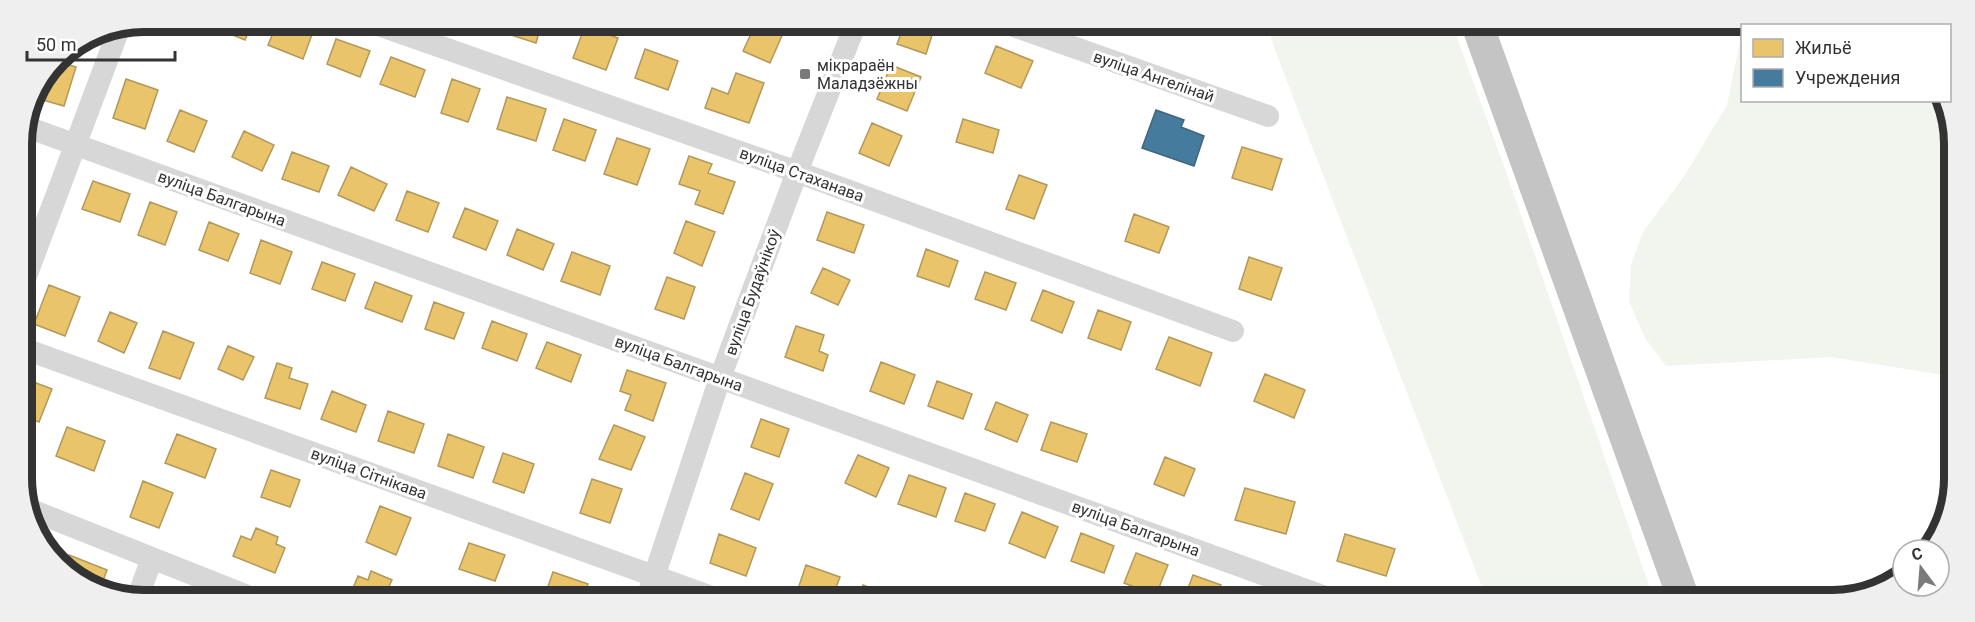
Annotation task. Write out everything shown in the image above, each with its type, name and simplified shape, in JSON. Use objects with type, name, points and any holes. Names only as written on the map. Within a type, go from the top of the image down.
[{"type":"highway","points":[[1480,32],[1680,590]]},
{"type":"street","name":"вуліца Стаханава","points":[[398,32],[797,172],[1233,331]]},
{"type":"street","name":"вуліца Будаўнікоў","points":[[650,590],[720,378],[852,32]]},
{"type":"street","name":"вуліца Ангелінай","points":[[1030,32],[1268,116]]},
{"type":"street","points":[[32,261],[117,35]]},
{"type":"street","name":"вуліца Балгарына","points":[[32,129],[1306,590]]},
{"type":"street","name":"вуліца Сітнікава","points":[[32,352],[693,590]]},
{"type":"street","points":[[36,512],[232,590]]},
{"type":"street","points":[[141,590],[152,558]]},
{"type":"shaded area","points":[[1269,32],[1455,32],[1505,169],[1651,590],[1483,590]]},
{"type":"shaded area","points":[[1738,32],[1741,32],[1741,102],[1936,102],[1944,143],[1944,375],[1831,357],[1666,366],[1645,338],[1629,301],[1631,265],[1643,232],[1685,175],[1727,105],[1740,42]]},
{"type":"building: Жильё","points":[[226,32],[248,32],[245,40]]},
{"type":"building: Жильё","points":[[273,32],[313,32],[303,59],[268,45]]},
{"type":"building: Жильё","points":[[502,32],[539,32],[536,43]]},
{"type":"building: Жильё","points":[[583,32],[602,32],[618,38],[606,70],[573,58]]},
{"type":"building: Жильё","points":[[752,32],[784,32],[770,63],[743,51]]},
{"type":"building: Жильё","points":[[902,32],[933,32],[926,54],[897,44]]},
{"type":"building: Жильё","points":[[336,39],[370,51],[360,77],[327,64]]},
{"type":"building: Жильё","points":[[996,46],[1033,61],[1021,88],[985,73]]},
{"type":"building: Жильё","points":[[645,49],[678,61],[668,90],[635,78]]},
{"type":"building: Жильё","points":[[391,57],[425,70],[415,97],[380,84]]},
{"type":"building: Жильё","points":[[65,63],[76,67],[64,106],[41,99],[50,81]]},
{"type":"building: Жильё","points":[[891,65],[921,77],[907,111],[877,99]]},
{"type":"building: Жильё","points":[[736,73],[764,83],[749,123],[705,108],[712,88],[728,94]]},
{"type":"building: Жильё","points":[[126,79],[158,90],[145,129],[113,118]]},
{"type":"building: Жильё","points":[[452,79],[480,89],[468,122],[441,113]]},
{"type":"building: Жильё","points":[[507,97],[546,109],[536,141],[497,129]]},
{"type":"building: Жильё","points":[[180,110],[207,121],[194,152],[167,141]]},
{"type":"building: Жильё","points":[[564,119],[596,130],[585,161],[553,150]]},
{"type":"building: Жильё","points":[[963,119],[999,130],[993,153],[956,142]]},
{"type":"building: Жильё","points":[[872,123],[902,136],[889,166],[859,153]]},
{"type":"building: Жильё","points":[[244,131],[274,145],[262,171],[232,157]]},
{"type":"building: Жильё","points":[[617,138],[650,149],[637,185],[604,174]]},
{"type":"building: Жильё","points":[[1242,147],[1282,159],[1272,190],[1232,178]]},
{"type":"building: Жильё","points":[[292,152],[329,166],[319,192],[282,179]]},
{"type":"building: Жильё","points":[[689,156],[712,164],[708,173],[735,182],[723,214],[695,204],[700,191],[679,184]]},
{"type":"building: Жильё","points":[[351,167],[387,184],[374,211],[338,195]]},
{"type":"building: Жильё","points":[[1019,175],[1047,185],[1034,219],[1006,209]]},
{"type":"building: Жильё","points":[[93,181],[130,194],[120,222],[82,209]]},
{"type":"building: Жильё","points":[[407,191],[439,203],[428,232],[396,220]]},
{"type":"building: Жильё","points":[[150,202],[177,212],[165,245],[138,235]]},
{"type":"building: Жильё","points":[[465,208],[498,221],[486,250],[453,237]]},
{"type":"building: Жильё","points":[[827,212],[864,225],[854,253],[817,240]]},
{"type":"building: Жильё","points":[[1134,214],[1169,227],[1159,253],[1125,241]]},
{"type":"building: Жильё","points":[[686,221],[715,232],[702,266],[674,253]]},
{"type":"building: Жильё","points":[[209,222],[239,234],[228,261],[199,250]]},
{"type":"building: Жильё","points":[[517,229],[554,244],[543,270],[507,255]]},
{"type":"building: Жильё","points":[[261,240],[292,252],[280,284],[250,273]]},
{"type":"building: Жильё","points":[[926,249],[958,261],[949,287],[917,276]]},
{"type":"building: Жильё","points":[[572,252],[610,266],[600,295],[561,281]]},
{"type":"building: Жильё","points":[[1249,257],[1282,268],[1271,300],[1239,289]]},
{"type":"building: Жильё","points":[[322,262],[355,274],[345,301],[312,289]]},
{"type":"building: Жильё","points":[[823,268],[850,280],[838,305],[811,293]]},
{"type":"building: Жильё","points":[[985,272],[1016,283],[1006,310],[975,299]]},
{"type":"building: Жильё","points":[[667,277],[695,287],[684,319],[655,309]]},
{"type":"building: Жильё","points":[[375,282],[412,296],[402,322],[365,308]]},
{"type":"building: Жильё","points":[[49,285],[80,297],[65,336],[34,324]]},
{"type":"building: Жильё","points":[[1043,290],[1074,302],[1062,333],[1031,320]]},
{"type":"building: Жильё","points":[[434,302],[464,313],[454,339],[425,329]]},
{"type":"building: Жильё","points":[[1098,310],[1131,322],[1121,350],[1088,338]]},
{"type":"building: Жильё","points":[[110,312],[137,323],[124,353],[98,341]]},
{"type":"building: Жильё","points":[[492,321],[527,334],[517,361],[482,348]]},
{"type":"building: Жильё","points":[[796,326],[824,335],[819,351],[828,355],[823,371],[785,357]]},
{"type":"building: Жильё","points":[[163,331],[194,343],[180,379],[149,368]]},
{"type":"building: Жильё","points":[[1169,337],[1212,353],[1200,386],[1156,369]]},
{"type":"building: Жильё","points":[[547,342],[581,355],[571,382],[536,368]]},
{"type":"building: Жильё","points":[[228,346],[254,357],[243,380],[218,369]]},
{"type":"building: Жильё","points":[[881,362],[915,375],[904,404],[870,391]]},
{"type":"building: Жильё","points":[[277,363],[292,368],[289,378],[308,384],[300,409],[265,398]]},
{"type":"building: Жильё","points":[[627,370],[666,383],[653,421],[625,410],[631,395],[620,391]]},
{"type":"building: Жильё","points":[[1265,374],[1305,390],[1294,418],[1254,401]]},
{"type":"building: Жильё","points":[[32,381],[52,389],[39,422],[32,419]]},
{"type":"building: Жильё","points":[[937,381],[972,394],[963,419],[928,406]]},
{"type":"building: Жильё","points":[[332,391],[366,405],[356,432],[321,419]]},
{"type":"building: Жильё","points":[[996,402],[1028,415],[1017,442],[985,429]]},
{"type":"building: Жильё","points":[[388,411],[424,424],[414,453],[378,441]]},
{"type":"building: Жильё","points":[[761,419],[789,429],[779,457],[751,447]]},
{"type":"building: Жильё","points":[[1051,422],[1087,434],[1077,462],[1041,450]]},
{"type":"building: Жильё","points":[[614,425],[645,437],[631,470],[599,459]]},
{"type":"building: Жильё","points":[[67,427],[105,441],[94,471],[56,456]]},
{"type":"building: Жильё","points":[[177,434],[216,449],[205,478],[165,463]]},
{"type":"building: Жильё","points":[[448,434],[484,447],[473,478],[438,466]]},
{"type":"building: Жильё","points":[[503,453],[534,464],[524,493],[493,482]]},
{"type":"building: Жильё","points":[[858,455],[889,468],[876,497],[845,483]]},
{"type":"building: Жильё","points":[[1165,457],[1195,469],[1184,496],[1154,484]]},
{"type":"building: Жильё","points":[[271,470],[300,480],[290,507],[261,497]]},
{"type":"building: Жильё","points":[[745,473],[773,484],[759,520],[731,509]]},
{"type":"building: Жильё","points":[[909,475],[946,488],[936,517],[898,504]]},
{"type":"building: Жильё","points":[[592,479],[622,489],[610,523],[580,513]]},
{"type":"building: Жильё","points":[[143,481],[173,493],[159,528],[130,517]]},
{"type":"building: Жильё","points":[[1245,488],[1295,502],[1286,534],[1235,520]]},
{"type":"building: Жильё","points":[[965,493],[995,504],[985,531],[955,521]]},
{"type":"building: Жильё","points":[[380,506],[411,518],[396,555],[366,542]]},
{"type":"building: Жильё","points":[[1022,512],[1058,527],[1045,558],[1009,543]]},
{"type":"building: Жильё","points":[[256,528],[278,537],[276,544],[285,548],[275,573],[233,556],[241,536],[251,540]]},
{"type":"building: Жильё","points":[[1081,533],[1114,546],[1104,573],[1071,561]]},
{"type":"building: Жильё","points":[[719,534],[756,548],[746,576],[710,563]]},
{"type":"building: Жильё","points":[[1345,534],[1395,549],[1386,576],[1337,561]]},
{"type":"building: Жильё","points":[[469,543],[505,555],[495,581],[459,569]]},
{"type":"building: Жильё","points":[[1136,553],[1168,565],[1158,590],[1143,590],[1124,583]]},
{"type":"building: Жильё","points":[[69,555],[107,570],[102,583],[87,576],[67,560]]},
{"type":"building: Жильё","points":[[806,565],[840,577],[835,590],[798,590]]},
{"type":"building: Жильё","points":[[371,571],[392,580],[387,590],[352,590],[358,576],[368,580]]},
{"type":"building: Жильё","points":[[553,572],[588,584],[586,590],[547,590]]},
{"type":"building: Жильё","points":[[1193,575],[1221,585],[1219,590],[1187,590]]},
{"type":"building: Жильё","points":[[863,585],[876,590],[861,590]]},
{"type":"building: Учреждения","points":[[1156,110],[1184,120],[1181,127],[1204,136],[1194,166],[1142,148]]},
{"type":"place","name":"мікрараён Маладзёжны","points":[[805,74]]}]
